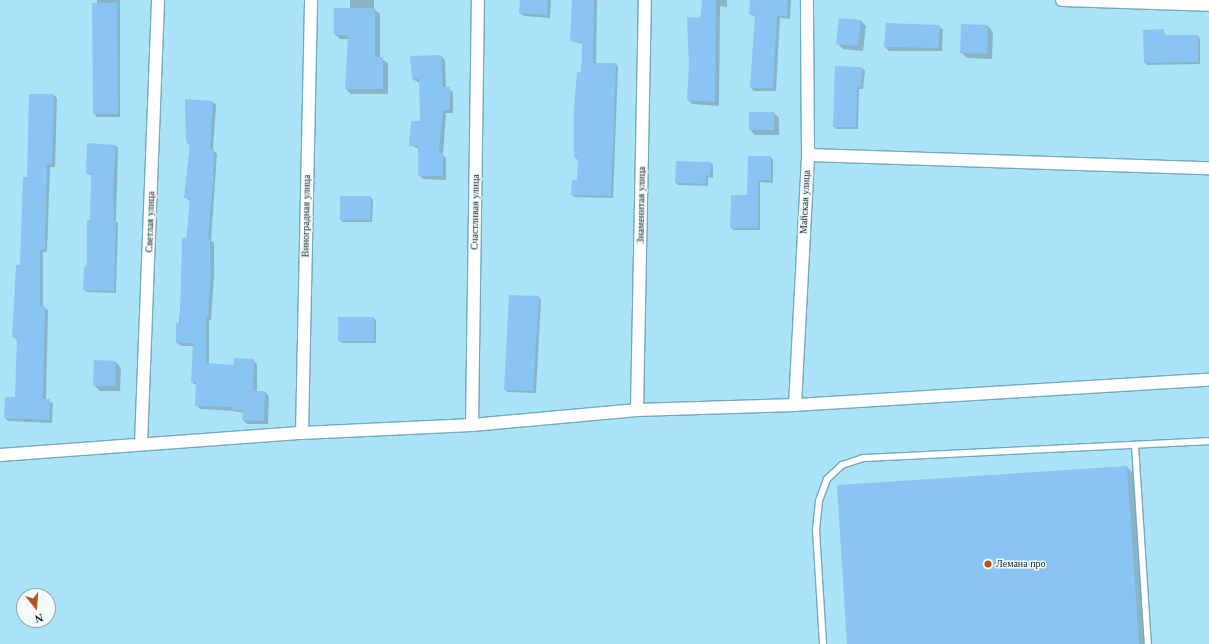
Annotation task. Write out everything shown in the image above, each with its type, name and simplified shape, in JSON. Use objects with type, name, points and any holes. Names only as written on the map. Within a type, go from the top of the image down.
[{"type":"street","name":"Светлая улица","points":[[141,444],[158,0]]},
{"type":"street","name":"Виноградная улица","points":[[302,433],[311,0]]},
{"type":"street","name":"Счастливая улица","points":[[472,425],[478,0]]},
{"type":"street","name":"Знаменитая улица","points":[[637,410],[645,0]]},
{"type":"street","name":"Майская улица","points":[[795,405],[808,155],[807,0]]},
{"type":"street","points":[[1062,0],[1209,5]]},
{"type":"street","points":[[808,155],[1209,168]]},
{"type":"street","points":[[0,455],[302,433],[472,425],[637,410],[795,405],[1209,380]]},
{"type":"lane","points":[[823,644],[816,530],[819,501],[827,479],[842,465],[863,458],[1209,441]]},
{"type":"lane","points":[[1136,445],[1148,644]]},
{"type":"building","points":[[520,0],[548,0],[547,15],[519,13]]},
{"type":"building","points":[[572,0],[594,0],[593,63],[616,63],[611,196],[571,195],[572,180],[577,180],[578,158],[574,158],[574,108],[577,72],[582,72],[582,42],[570,41]]},
{"type":"building","points":[[702,0],[716,0],[715,102],[687,100],[689,64],[687,17],[701,18]]},
{"type":"building","points":[[750,0],[788,0],[787,16],[777,16],[773,88],[750,88],[755,14],[749,14]]},
{"type":"building","points":[[92,3],[117,3],[118,114],[93,114]]},
{"type":"building","points":[[334,8],[375,8],[375,57],[383,57],[383,89],[345,89],[348,35],[334,35]]},
{"type":"building","points":[[839,18],[861,20],[858,46],[836,44]]},
{"type":"building","points":[[886,23],[940,25],[938,48],[884,47]]},
{"type":"building","points":[[961,24],[988,25],[987,54],[960,53]]},
{"type":"building","points":[[1164,29],[1164,35],[1198,35],[1198,62],[1144,63],[1143,30]]},
{"type":"building","points":[[441,55],[443,87],[450,87],[450,110],[443,110],[439,153],[443,153],[443,176],[418,176],[418,146],[409,146],[411,121],[420,121],[419,79],[412,79],[410,56]]},
{"type":"building","points":[[835,66],[862,67],[861,87],[857,87],[856,127],[833,127]]},
{"type":"building","points":[[29,94],[54,94],[52,164],[47,164],[45,249],[40,249],[40,306],[45,306],[43,399],[50,399],[49,420],[4,418],[5,397],[15,397],[17,337],[12,337],[16,265],[20,265],[23,177],[27,177]]},
{"type":"building","points":[[185,99],[213,101],[210,148],[214,149],[213,183],[208,239],[210,239],[211,270],[208,317],[206,317],[206,363],[234,365],[234,358],[254,359],[253,391],[265,391],[264,421],[242,420],[243,410],[232,410],[232,407],[195,406],[196,382],[191,382],[193,343],[176,343],[176,323],[180,323],[182,238],[187,238],[190,198],[184,198],[190,143],[186,143]]},
{"type":"building","points":[[749,112],[774,112],[774,130],[749,130]]},
{"type":"building","points":[[87,143],[116,145],[113,191],[114,220],[116,220],[114,291],[83,290],[84,267],[87,267],[87,220],[90,220],[91,174],[86,174]]},
{"type":"building","points":[[748,156],[771,156],[771,180],[758,180],[758,228],[730,228],[731,195],[747,195]]},
{"type":"building","points":[[676,161],[711,162],[710,176],[706,175],[706,184],[675,183]]},
{"type":"building","points":[[340,196],[371,196],[370,220],[340,220]]},
{"type":"building","points":[[509,295],[539,296],[533,391],[504,390]]},
{"type":"building","points":[[338,317],[374,317],[374,341],[338,341]]},
{"type":"building","points":[[94,360],[116,361],[115,386],[93,386]]},
{"type":"building","name":"Лемана про","points":[[1127,466],[1139,644],[847,644],[837,485]]},
{"type":"place","name":"Лемана про","points":[[988,564]]}]
